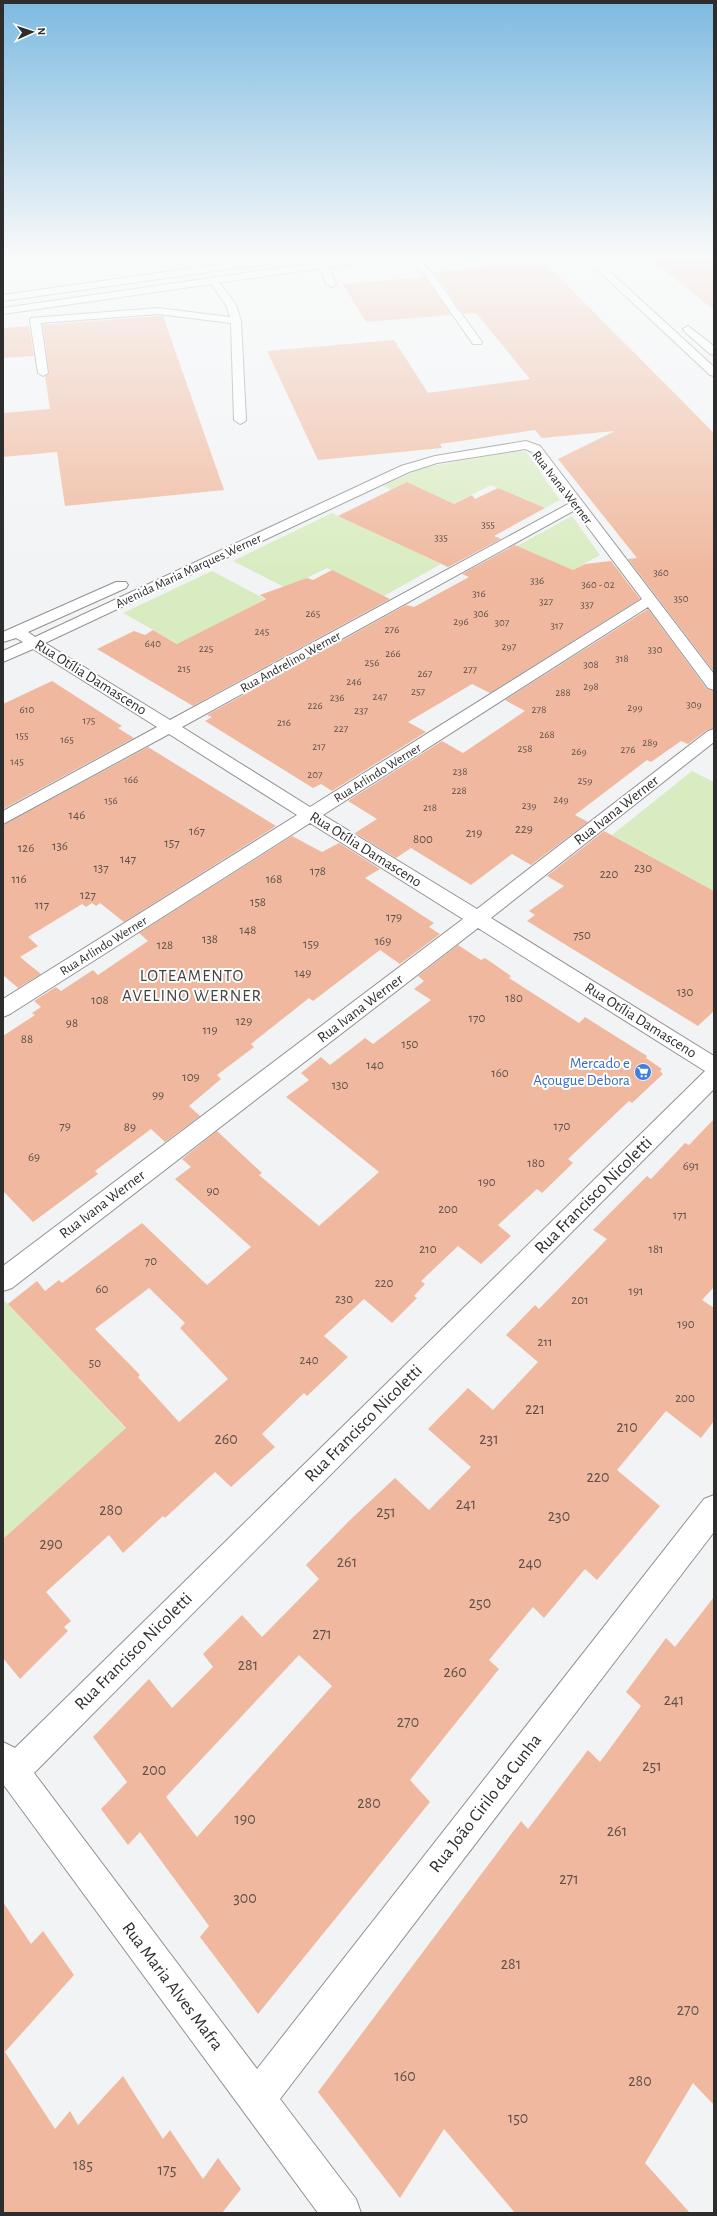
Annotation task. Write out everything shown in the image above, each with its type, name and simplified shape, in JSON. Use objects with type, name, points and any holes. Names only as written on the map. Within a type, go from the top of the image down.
[{"type":"main road","points":[[41,362],[43,373]]},
{"type":"main road","points":[[238,362],[240,420]]},
{"type":"main road","points":[[702,362],[714,373]]},
{"type":"main road","name":"Avenida Maria Marques Werner","points":[[3,657],[373,482],[405,469],[435,460],[526,445]]},
{"type":"main road","name":"Rua Ivana Werner","points":[[526,445],[536,449],[714,685]]},
{"type":"main road","name":"Avenida Maria Marques Werner","points":[[191,554],[337,489],[373,482]]},
{"type":"main road","name":"Rua Andrelino Werner","points":[[3,818],[577,504]]},
{"type":"main road","name":"Avenida Maria Marques Werner","points":[[10,635],[133,580]]},
{"type":"main road","name":"Rua Arlindo Werner","points":[[3,1009],[650,600]]},
{"type":"main road","name":"Rua Otília Damasceno","points":[[10,635],[35,642],[714,1066]]},
{"type":"main road","name":"Rua Ivana Werner","points":[[3,1280],[478,918],[714,734]]},
{"type":"main road","name":"Rua Francisco Nicoletti","points":[[8,1765],[714,1075]]},
{"type":"main road","name":"Rua João Cirilo da Cunha","points":[[257,2098],[714,1509]]},
{"type":"main road","name":"Rua Maria Alves Mafra","points":[[8,1765],[342,2213]]},
{"type":"green space","points":[[520,450],[526,452],[560,500],[545,508],[491,485],[440,511],[383,486],[422,468]]},
{"type":"green space","points":[[332,513],[441,564],[384,596],[327,568],[286,588],[233,561]]},
{"type":"green space","points":[[572,516],[600,555],[573,570],[517,546]]},
{"type":"green space","points":[[212,571],[265,599],[178,644],[123,613]]},
{"type":"green space","points":[[692,771],[714,782],[714,891],[612,835]]},
{"type":"green space","points":[[5,1301],[126,1429],[3,1539],[3,1303]]},
{"type":"building","points":[[48,362],[179,362],[224,490],[65,506],[57,452],[3,457],[3,413],[50,409],[45,376],[49,373]]},
{"type":"building","points":[[272,362],[408,362],[428,393],[530,379],[516,362],[644,362],[714,433],[714,672],[628,559],[637,558],[558,459],[615,431],[542,438],[535,430],[440,444],[442,448],[318,460]]},
{"type":"building","points":[[407,482],[454,504],[472,495],[475,499],[498,488],[545,508],[494,536],[501,539],[448,567],[338,516]]},
{"type":"building","points":[[515,545],[573,570],[585,564],[611,561],[640,599],[490,693],[472,684],[408,722],[426,732],[332,791],[321,784],[313,788],[205,721],[212,717],[207,715],[406,605],[414,607],[469,577],[462,574]]},
{"type":"building","points":[[332,570],[390,599],[193,706],[97,649],[134,631],[145,635],[153,630],[177,644],[266,599],[260,595],[307,578],[313,580]]},
{"type":"building","points":[[648,609],[707,689],[714,691],[714,728],[707,730],[688,744],[681,741],[651,762],[647,760],[575,815],[588,822],[531,865],[512,854],[471,885],[411,848],[396,858],[355,833],[377,819],[348,801],[442,741],[463,753],[525,711],[505,700]]},
{"type":"building","points":[[52,681],[122,726],[118,728],[134,738],[3,809],[3,704]]},
{"type":"building","points":[[148,747],[276,826],[124,922],[100,903],[96,906],[92,903],[86,907],[82,904],[28,937],[38,946],[20,957],[41,974],[18,988],[3,975],[3,825]]},
{"type":"building","points":[[604,831],[714,891],[714,1011],[698,1026],[527,921],[535,915],[529,911],[564,886],[547,876]]},
{"type":"building","points":[[292,836],[322,852],[339,843],[380,869],[365,878],[434,923],[429,927],[440,934],[400,964],[380,950],[313,1001],[309,998],[251,1044],[254,1047],[217,1075],[221,1079],[189,1106],[200,1116],[165,1142],[151,1129],[95,1171],[98,1174],[33,1222],[3,1191],[3,1036],[35,1015],[32,1013],[41,1007],[34,1001],[56,987],[61,991],[93,970],[98,975],[148,941],[139,933]]},
{"type":"building","points":[[458,945],[481,960],[485,958],[511,976],[509,978],[579,1023],[585,1017],[647,1056],[646,1058],[662,1069],[660,1071],[663,1074],[632,1103],[629,1101],[568,1159],[573,1163],[542,1193],[537,1189],[498,1225],[511,1236],[481,1264],[458,1246],[421,1281],[425,1284],[414,1296],[417,1298],[392,1323],[364,1299],[324,1336],[348,1357],[307,1396],[304,1393],[262,1434],[275,1447],[231,1487],[215,1472],[165,1518],[163,1516],[123,1553],[109,1535],[46,1592],[71,1621],[64,1627],[68,1631],[20,1679],[3,1658],[3,1539],[126,1428],[8,1304],[37,1281],[45,1291],[59,1280],[62,1283],[142,1223],[207,1285],[251,1247],[175,1179],[191,1167],[182,1159],[217,1131],[262,1173],[259,1175],[319,1226],[379,1172],[286,1097],[309,1080],[301,1073],[321,1057],[330,1065],[365,1038],[373,1044],[431,1000],[414,989],[424,981],[418,976]],"holes":[[[149,1288],[185,1323],[180,1328],[228,1379],[179,1422],[138,1377],[140,1375],[95,1329]]]},
{"type":"building","points":[[714,1119],[714,1287],[702,1300],[714,1308],[714,1421],[701,1438],[666,1411],[617,1470],[660,1506],[597,1580],[585,1569],[544,1618],[533,1607],[489,1660],[499,1669],[410,1780],[430,1802],[258,2014],[200,1937],[209,1926],[140,1832],[128,1845],[101,1809],[127,1782],[93,1737],[149,1679],[172,1708],[213,1667],[203,1654],[242,1615],[262,1637],[319,1579],[306,1565],[351,1519],[395,1478],[429,1510],[471,1467],[428,1429],[468,1388],[493,1410],[538,1362],[506,1335],[535,1305],[539,1309],[607,1239],[593,1230],[647,1176],[651,1179],[685,1143],[689,1145]],"holes":[[[299,1655],[332,1686],[197,1837],[166,1797]]]},
{"type":"building","points":[[714,1597],[714,2105],[693,2083],[645,2163],[690,2213],[515,2213],[444,2129],[400,2198],[318,2092],[521,1821],[528,1829],[588,1750],[600,1762],[641,1706],[626,1692],[666,1638],[675,1647]]},
{"type":"building","points":[[3,1902],[31,1944],[43,1931],[74,1975],[5,2052],[55,2129],[70,2111],[78,2125],[123,2076],[163,2139],[170,2130],[203,2179],[218,2158],[241,2189],[222,2213],[3,2213]]},
{"type":"place","name":"Mercado e Açougue Debora","points":[[643,1072]]},
{"type":"district","name":"LOTEAMENTO AVELINO WERNER","points":[[192,985]]}]
